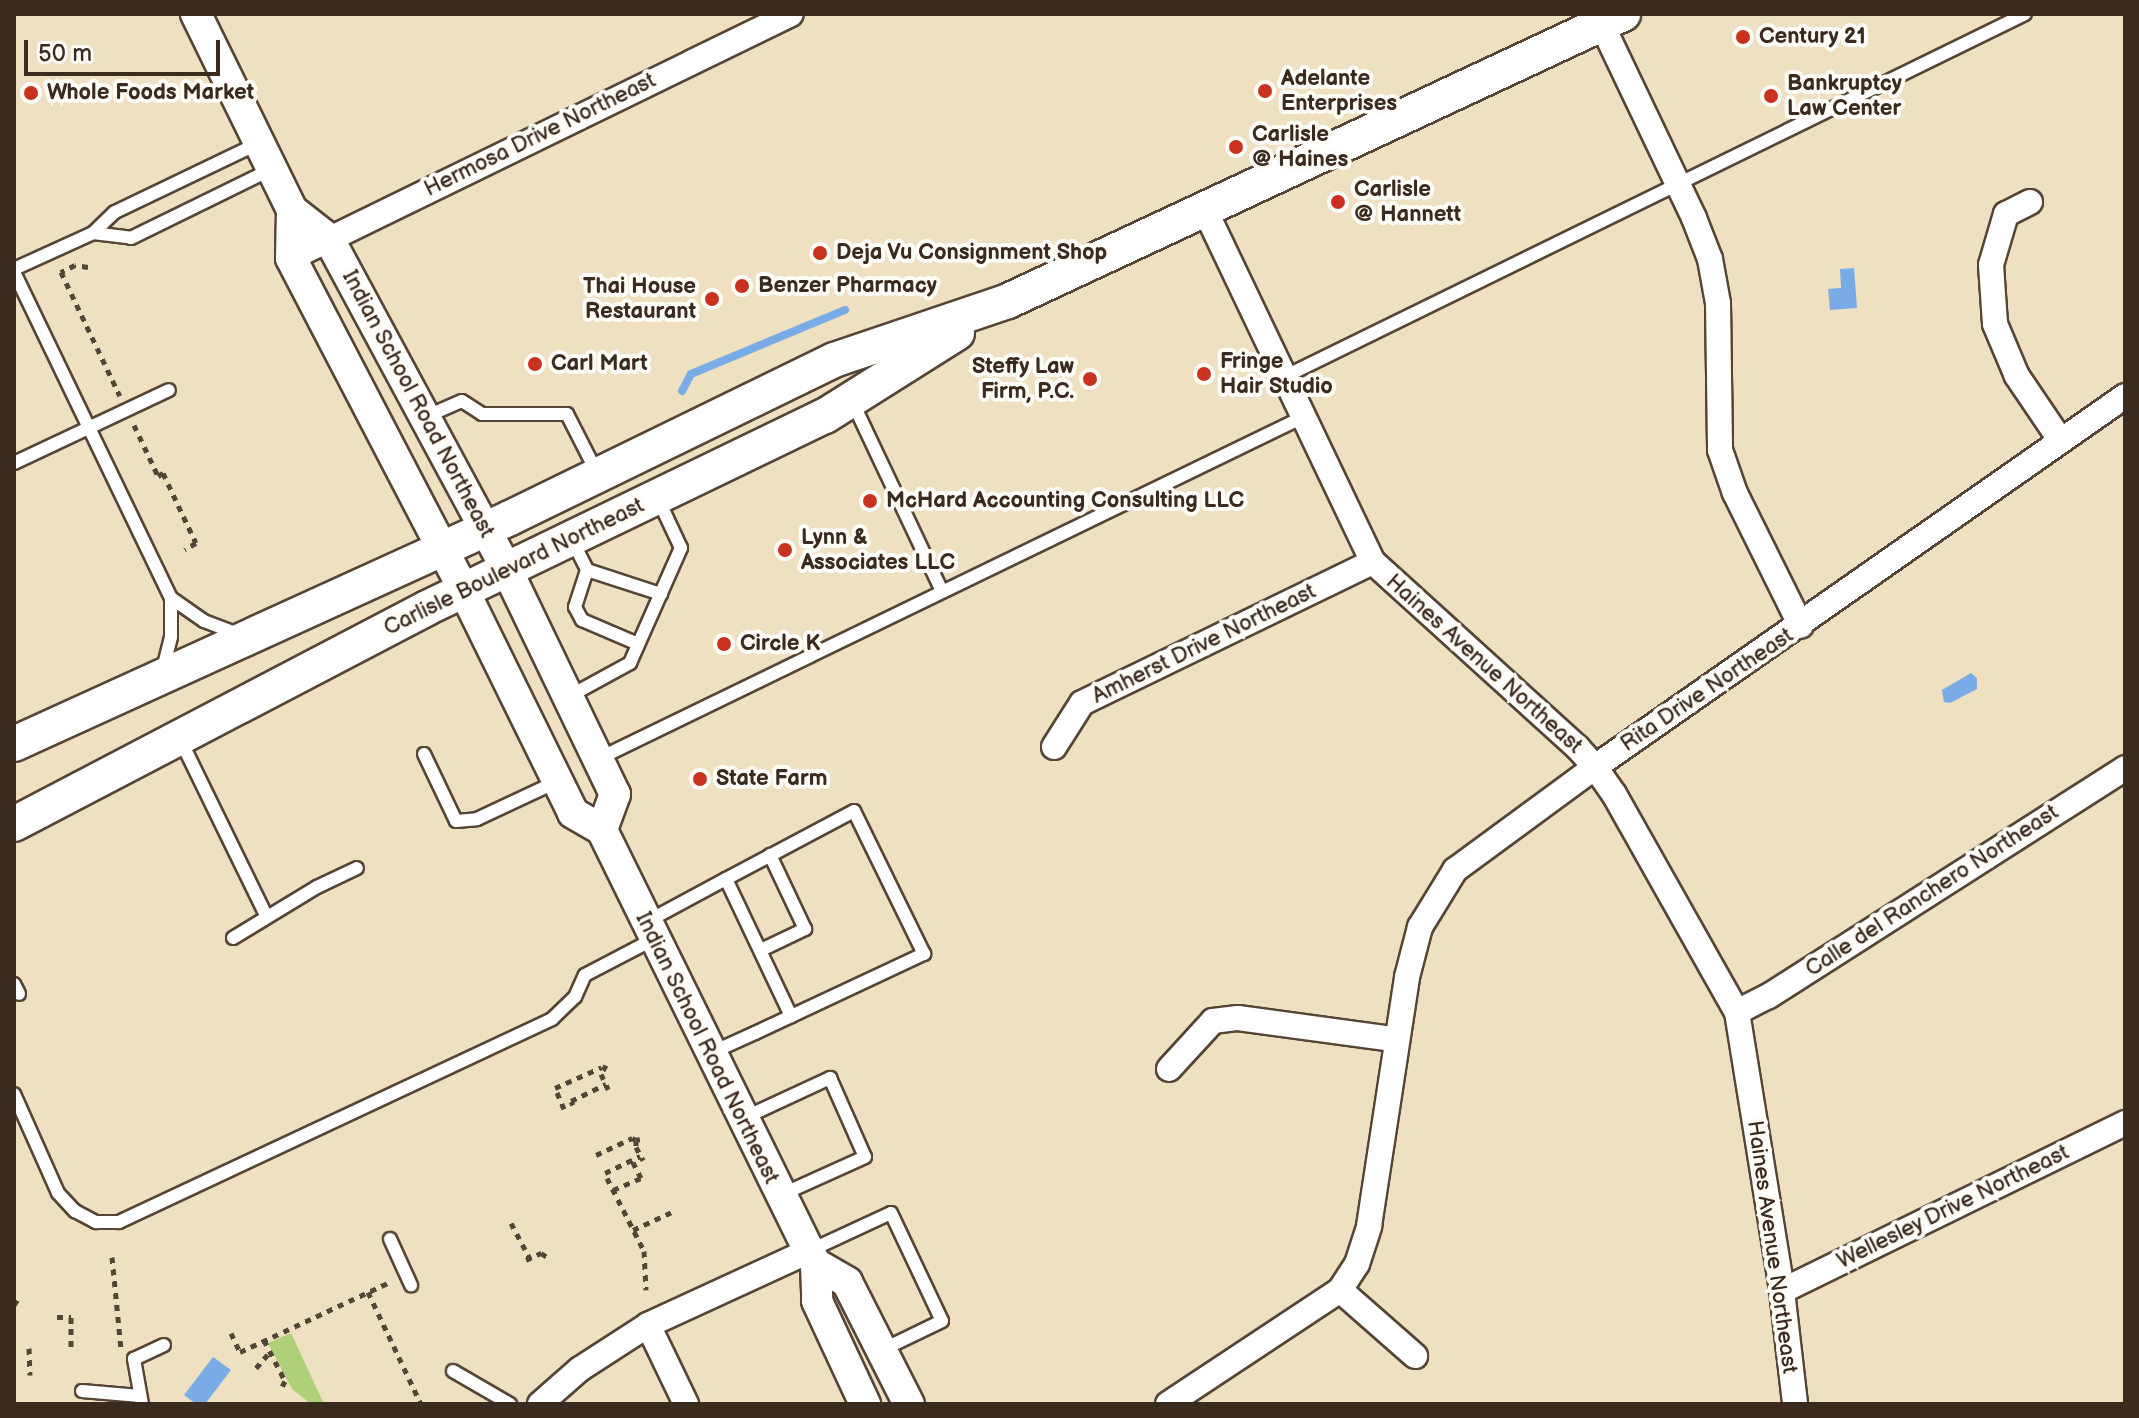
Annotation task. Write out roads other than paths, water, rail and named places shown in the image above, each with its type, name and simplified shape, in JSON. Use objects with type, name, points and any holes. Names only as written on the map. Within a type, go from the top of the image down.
[{"type":"main road","name":"Carlisle Boulevard Northeast","points":[[14,824],[464,591],[825,416],[1008,301],[1612,20]]},
{"type":"main road","name":"Carlisle Boulevard Northeast","points":[[14,744],[442,550],[834,360],[1008,301]]},
{"type":"street","name":"Indian School Road Northeast","points":[[196,14],[292,210],[329,239],[507,570],[615,794],[602,830]]},
{"type":"street","name":"Hermosa Drive Northeast","points":[[291,258],[791,14]]},
{"type":"street","points":[[1612,20],[1710,259],[1718,303],[1720,450],[1735,493],[1801,626]]},
{"type":"street","points":[[2030,202],[2006,214],[1991,265],[1995,324],[2017,376],[2061,441]]},
{"type":"street","name":"Haines Avenue Northeast","points":[[1204,208],[1373,562],[1578,748],[1595,767],[1614,794],[1737,1012],[1782,1291],[1795,1404]]},
{"type":"street","name":"Indian School Road Northeast","points":[[292,210],[291,258],[464,591],[573,813],[602,830],[812,1258],[817,1301],[865,1404]]},
{"type":"street","name":"Rita Drive Northeast","points":[[1168,1404],[1340,1290],[1357,1264],[1369,1226],[1394,1039],[1420,927],[1455,870],[1595,767],[1801,626],[2125,396]]},
{"type":"street","name":"Amherst Drive Northeast","points":[[1054,747],[1082,703],[1373,562]]},
{"type":"street","name":"Calle del Ranchero Northeast","points":[[1737,1012],[1769,996],[2125,768]]},
{"type":"street","points":[[1169,1069],[1213,1021],[1238,1018],[1394,1039]]},
{"type":"street","name":"Wellesley Drive Northeast","points":[[1782,1291],[2125,1123]]},
{"type":"street","name":"Indian School Road Northeast","points":[[812,1258],[847,1282],[909,1404]]},
{"type":"street","points":[[540,1404],[580,1369],[648,1325],[812,1258]]},
{"type":"street","points":[[1340,1290],[1415,1356]]},
{"type":"street","points":[[648,1325],[686,1404]]},
{"type":"lane","points":[[1284,377],[2025,14]]},
{"type":"lane","points":[[93,233],[131,238],[266,156]]},
{"type":"lane","points":[[159,680],[171,637],[171,598],[14,271],[93,233],[115,212],[266,156]]},
{"type":"lane","points":[[14,463],[169,390]]},
{"type":"lane","points":[[851,399],[942,591]]},
{"type":"lane","points":[[424,417],[462,401],[482,414],[567,414],[598,474]]},
{"type":"lane","points":[[598,759],[1303,417]]},
{"type":"lane","points":[[568,697],[630,663],[661,594],[681,548],[657,497]]},
{"type":"lane","points":[[571,538],[587,570],[622,588],[661,594]]},
{"type":"lane","points":[[587,570],[575,607],[582,620],[608,625],[638,644]]},
{"type":"lane","points":[[171,598],[204,621],[250,638]]},
{"type":"lane","points":[[180,739],[266,915]]},
{"type":"lane","points":[[424,754],[456,821],[477,819],[558,781]]},
{"type":"lane","points":[[14,1094],[58,1193],[75,1211],[96,1222],[119,1222],[552,1019],[575,997],[585,975],[650,930],[726,879],[854,811],[924,954],[710,1054]]},
{"type":"lane","points":[[761,950],[805,929],[770,855]]},
{"type":"lane","points":[[233,938],[266,915],[357,868]]},
{"type":"lane","points":[[726,879],[791,1016]]},
{"type":"lane","points":[[742,1118],[830,1078],[865,1157],[780,1195]]},
{"type":"lane","points":[[812,1258],[891,1213],[942,1321],[882,1350]]},
{"type":"lane","points":[[390,1239],[411,1285]]},
{"type":"lane","points":[[82,1391],[141,1400],[134,1359],[164,1345]]},
{"type":"lane","points":[[453,1371],[510,1404]]},
{"type":"water","points":[[1854,268],[1857,308],[1830,310],[1828,289],[1841,288],[1840,269]]},
{"type":"water","points":[[1971,673],[1977,678],[1977,689],[1950,703],[1944,702],[1942,690]]},
{"type":"water","points":[[213,1357],[231,1370],[205,1404],[196,1404],[184,1395]]},
{"type":"waterway","points":[[682,391],[691,374],[845,310]]},
{"type":"place","name":"Century 21","points":[[1743,37]]},
{"type":"place","name":"Adelante Enterprises","points":[[1265,91]]},
{"type":"place","name":"Whole Foods Market","points":[[31,93]]},
{"type":"place","name":"Bankruptcy Law Center","points":[[1771,96]]},
{"type":"place","name":"Carlisle @ Haines","points":[[1236,147]]},
{"type":"place","name":"Carlisle @ Hannett","points":[[1338,202]]},
{"type":"place","name":"Deja Vu Consignment Shop","points":[[820,253]]},
{"type":"place","name":"Benzer Pharmacy","points":[[742,286]]},
{"type":"place","name":"Thai House Restaurant","points":[[712,299]]},
{"type":"place","name":"Carl Mart","points":[[535,364]]},
{"type":"place","name":"Fringe Hair Studio","points":[[1204,374]]},
{"type":"place","name":"Steffy Law Firm, P.C.","points":[[1090,379]]},
{"type":"place","name":"McHard Accounting Consulting LLC","points":[[870,501]]},
{"type":"place","name":"Lynn & Associates LLC","points":[[785,550]]},
{"type":"place","name":"Circle K","points":[[724,644]]},
{"type":"place","name":"State Farm","points":[[700,779]]}]
